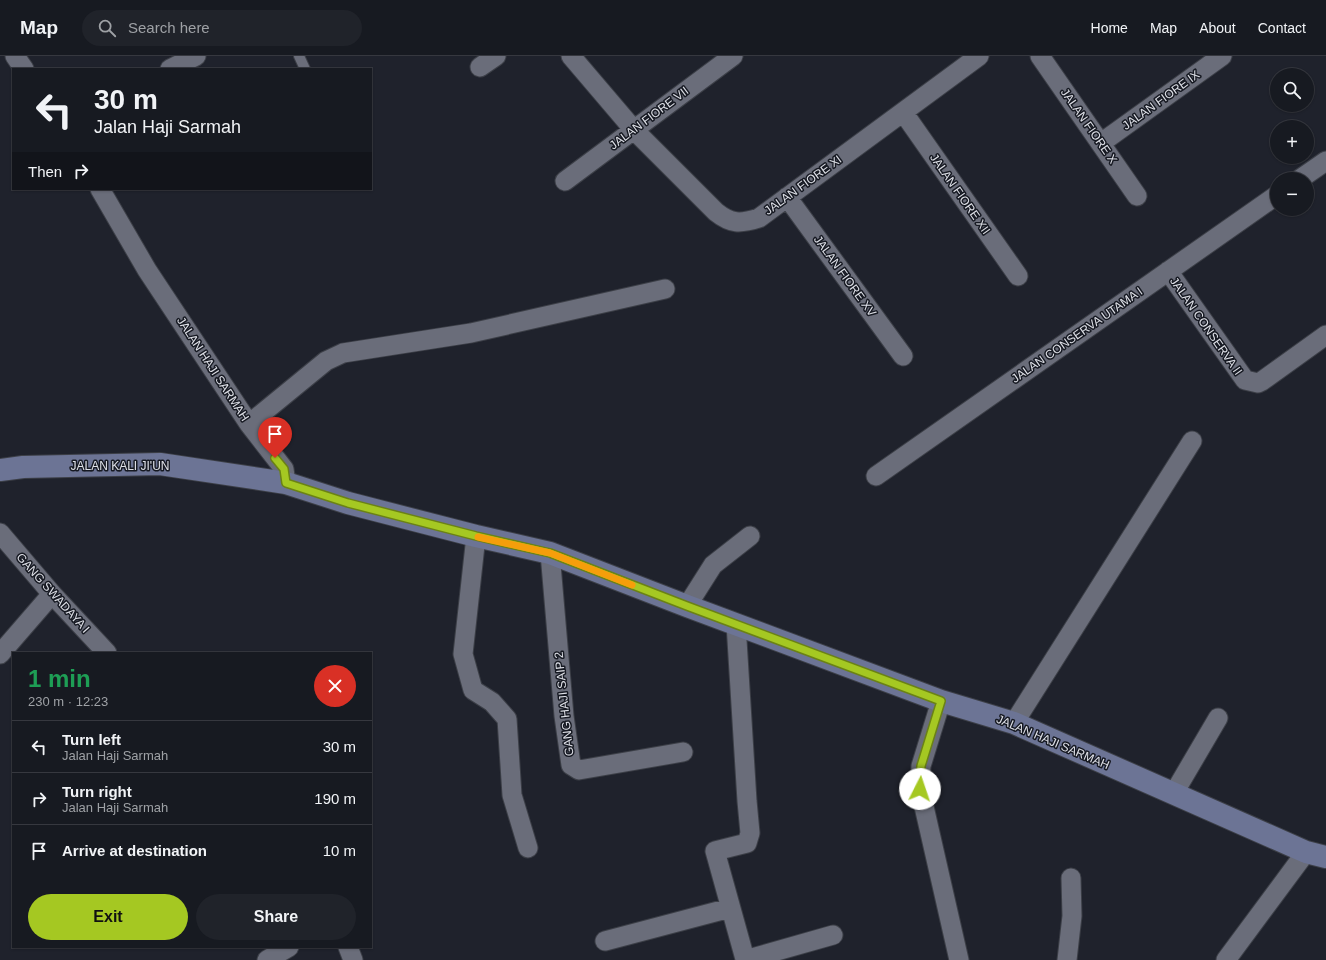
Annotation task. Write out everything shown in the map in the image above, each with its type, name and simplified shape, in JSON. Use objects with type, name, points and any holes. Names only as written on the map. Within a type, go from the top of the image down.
[{"type":"street","points":[[15,56],[23,68]]},
{"type":"street","points":[[172,68],[196,56]]},
{"type":"street","points":[[480,67],[496,56]]},
{"type":"street","name":"JALAN FIORE XI","points":[[571,56],[634,130],[716,212],[726,220],[745,222],[758,218],[979,56]]},
{"type":"street","name":"JALAN FIORE VII","points":[[565,181],[734,56]]},
{"type":"street","name":"JALAN FIORE X","points":[[1040,56],[1137,196]]},
{"type":"street","name":"JALAN FIORE IX","points":[[1101,143],[1222,56]]},
{"type":"street","name":"JALAN FIORE XII","points":[[903,112],[1018,276]]},
{"type":"street","points":[[1310,172],[1326,161]]},
{"type":"street","name":"JALAN HAJI SARMAH","points":[[101,190],[147,270],[249,424],[284,469],[286,483],[348,503],[476,536],[550,553],[941,701],[1014,723],[1316,855]]},
{"type":"street","name":"JALAN FIORE XV","points":[[787,197],[903,356]]},
{"type":"street","name":"JALAN CONSERVA UTAMA I","points":[[876,476],[1270,200]]},
{"type":"street","name":"JALAN CONSERVA II","points":[[1168,271],[1245,380],[1258,383],[1262,381],[1326,335]]},
{"type":"street","points":[[249,424],[326,361],[342,353],[471,333],[665,289]]},
{"type":"street","points":[[1014,723],[1192,441]]},
{"type":"street","name":"JALAN KALI JI'UN","points":[[0,470],[23,467],[160,464],[286,483]]},
{"type":"street","name":"GANG SWADAYA I","points":[[0,533],[52,594],[106,652]]},
{"type":"street","points":[[476,536],[463,654],[473,690],[492,702],[507,719],[512,794],[528,848]]},
{"type":"street","points":[[687,606],[714,565],[750,536]]},
{"type":"street","name":"GANG HAJI SAIP 2","points":[[550,553],[564,716],[571,765],[579,770],[683,752]]},
{"type":"street","points":[[0,654],[52,594]]},
{"type":"street","points":[[736,624],[750,833],[747,842],[715,851],[745,960],[833,935]]},
{"type":"street","points":[[941,701],[921,766],[920,789],[959,960]]},
{"type":"street","points":[[1174,793],[1218,718]]},
{"type":"street","points":[[1226,960],[1316,855]]},
{"type":"street","points":[[1067,960],[1072,911],[1071,878]]},
{"type":"street","points":[[605,941],[730,908]]},
{"type":"street","points":[[267,960],[287,948]]},
{"type":"street","points":[[348,948],[353,960]]},
{"type":"lane","points":[[300,56],[305,68]]},
{"type":"slow traffic","points":[[478,537],[550,553],[632,585]]},
{"type":"route","points":[[275,458],[284,469],[286,483],[348,503],[476,536],[550,553],[941,701],[921,766],[920,789]]}]
